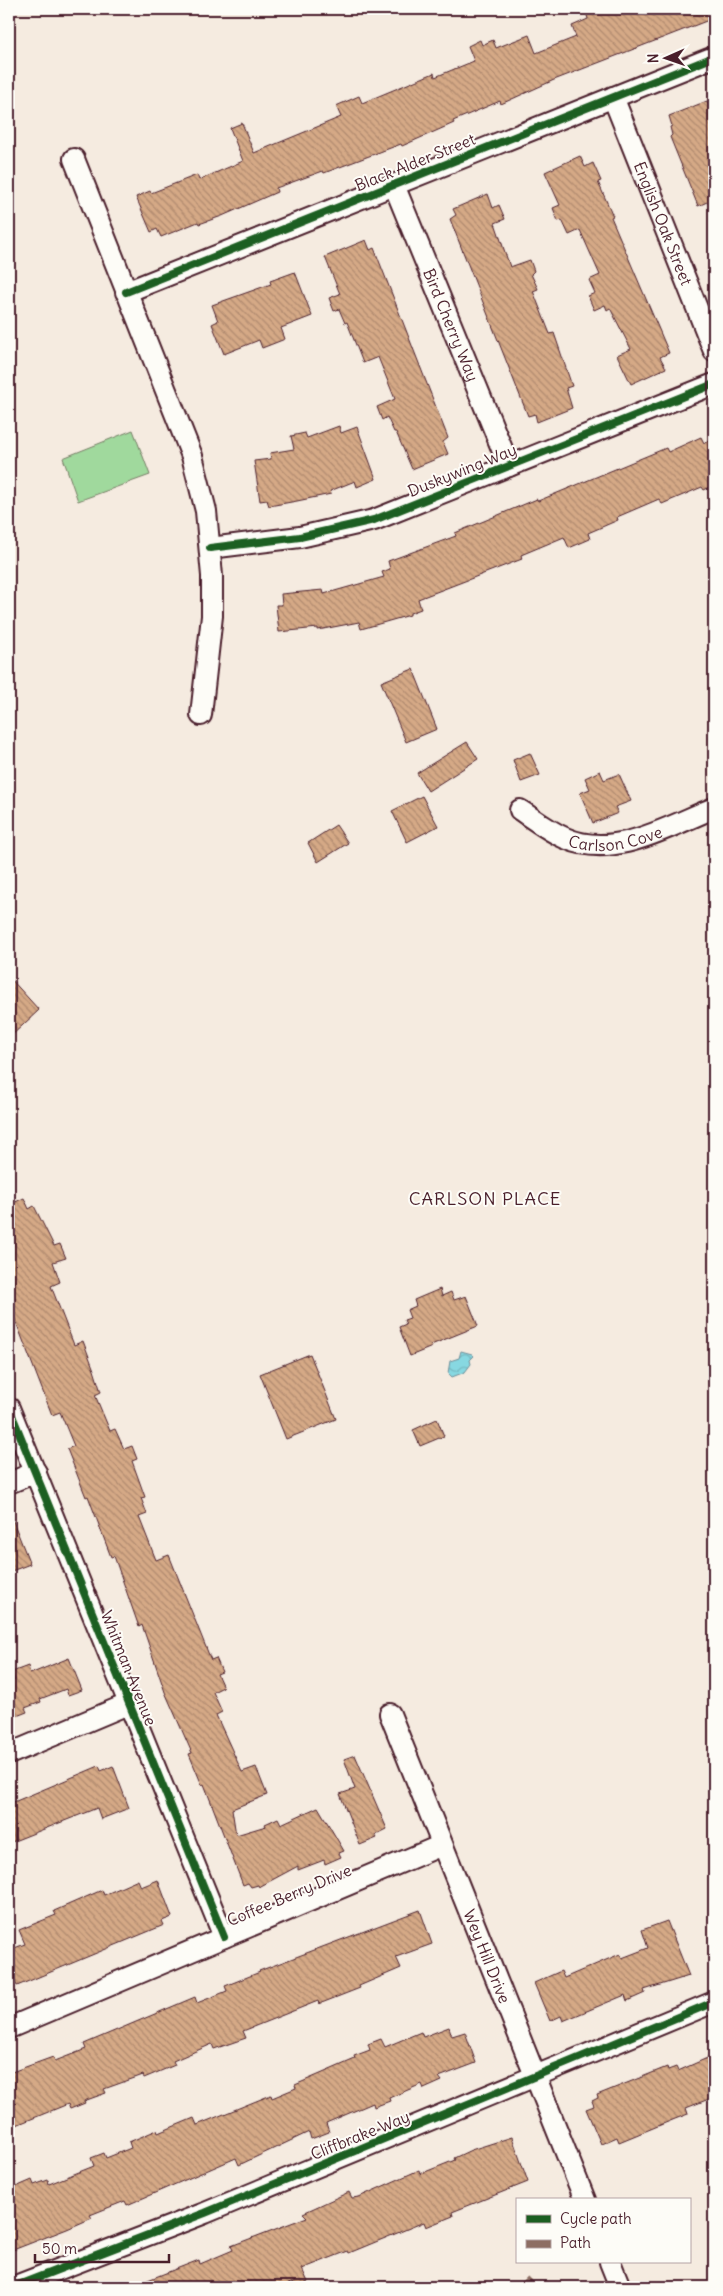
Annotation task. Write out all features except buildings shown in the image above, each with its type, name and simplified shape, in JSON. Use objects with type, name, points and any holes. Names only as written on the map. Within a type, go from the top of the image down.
[{"type":"street","name":"Black Alder Street","points":[[126,292],[714,57]]},
{"type":"street","name":"English Oak Street","points":[[613,97],[714,351]]},
{"type":"street","points":[[74,159],[192,456],[206,511],[210,548],[212,616],[201,716]]},
{"type":"street","name":"Bird Cherry Way","points":[[394,185],[509,466]]},
{"type":"street","name":"Duskywing Way","points":[[210,548],[309,536],[374,520],[714,384]]},
{"type":"street","name":"Carlson Cove","points":[[520,810],[566,839],[586,845],[616,845],[646,836],[714,808]]},
{"type":"street","name":"Whitman Avenue","points":[[9,1408],[224,1937]]},
{"type":"street","points":[[9,1483],[36,1472]]},
{"type":"street","points":[[9,1754],[128,1704]]},
{"type":"street","name":"Wey Hill Drive","points":[[390,1714],[584,2198]]},
{"type":"street","name":"Coffee Berry Drive","points":[[9,2028],[442,1845]]},
{"type":"street","name":"Cliffbrake Way","points":[[13,2287],[205,2213],[714,2002]]},
{"type":"street","points":[[611,2264],[620,2287]]},
{"type":"green space","points":[[133,430],[150,475],[78,501],[63,458]]},
{"type":"water","points":[[461,1351],[474,1356],[470,1360],[471,1364],[465,1372],[452,1377],[448,1373],[450,1361],[459,1358]]},
{"type":"marked path","points":[[521,2287],[532,2276]]},
{"type":"cycle path","points":[[126,292],[714,57]]},
{"type":"cycle path","points":[[210,548],[300,537],[374,520],[714,384]]},
{"type":"cycle path","points":[[9,1408],[224,1937]]},
{"type":"cycle path","points":[[13,2287],[205,2213],[714,2002]]},
{"type":"district","name":"CARLSON PLACE","points":[[485,1198]]}]
